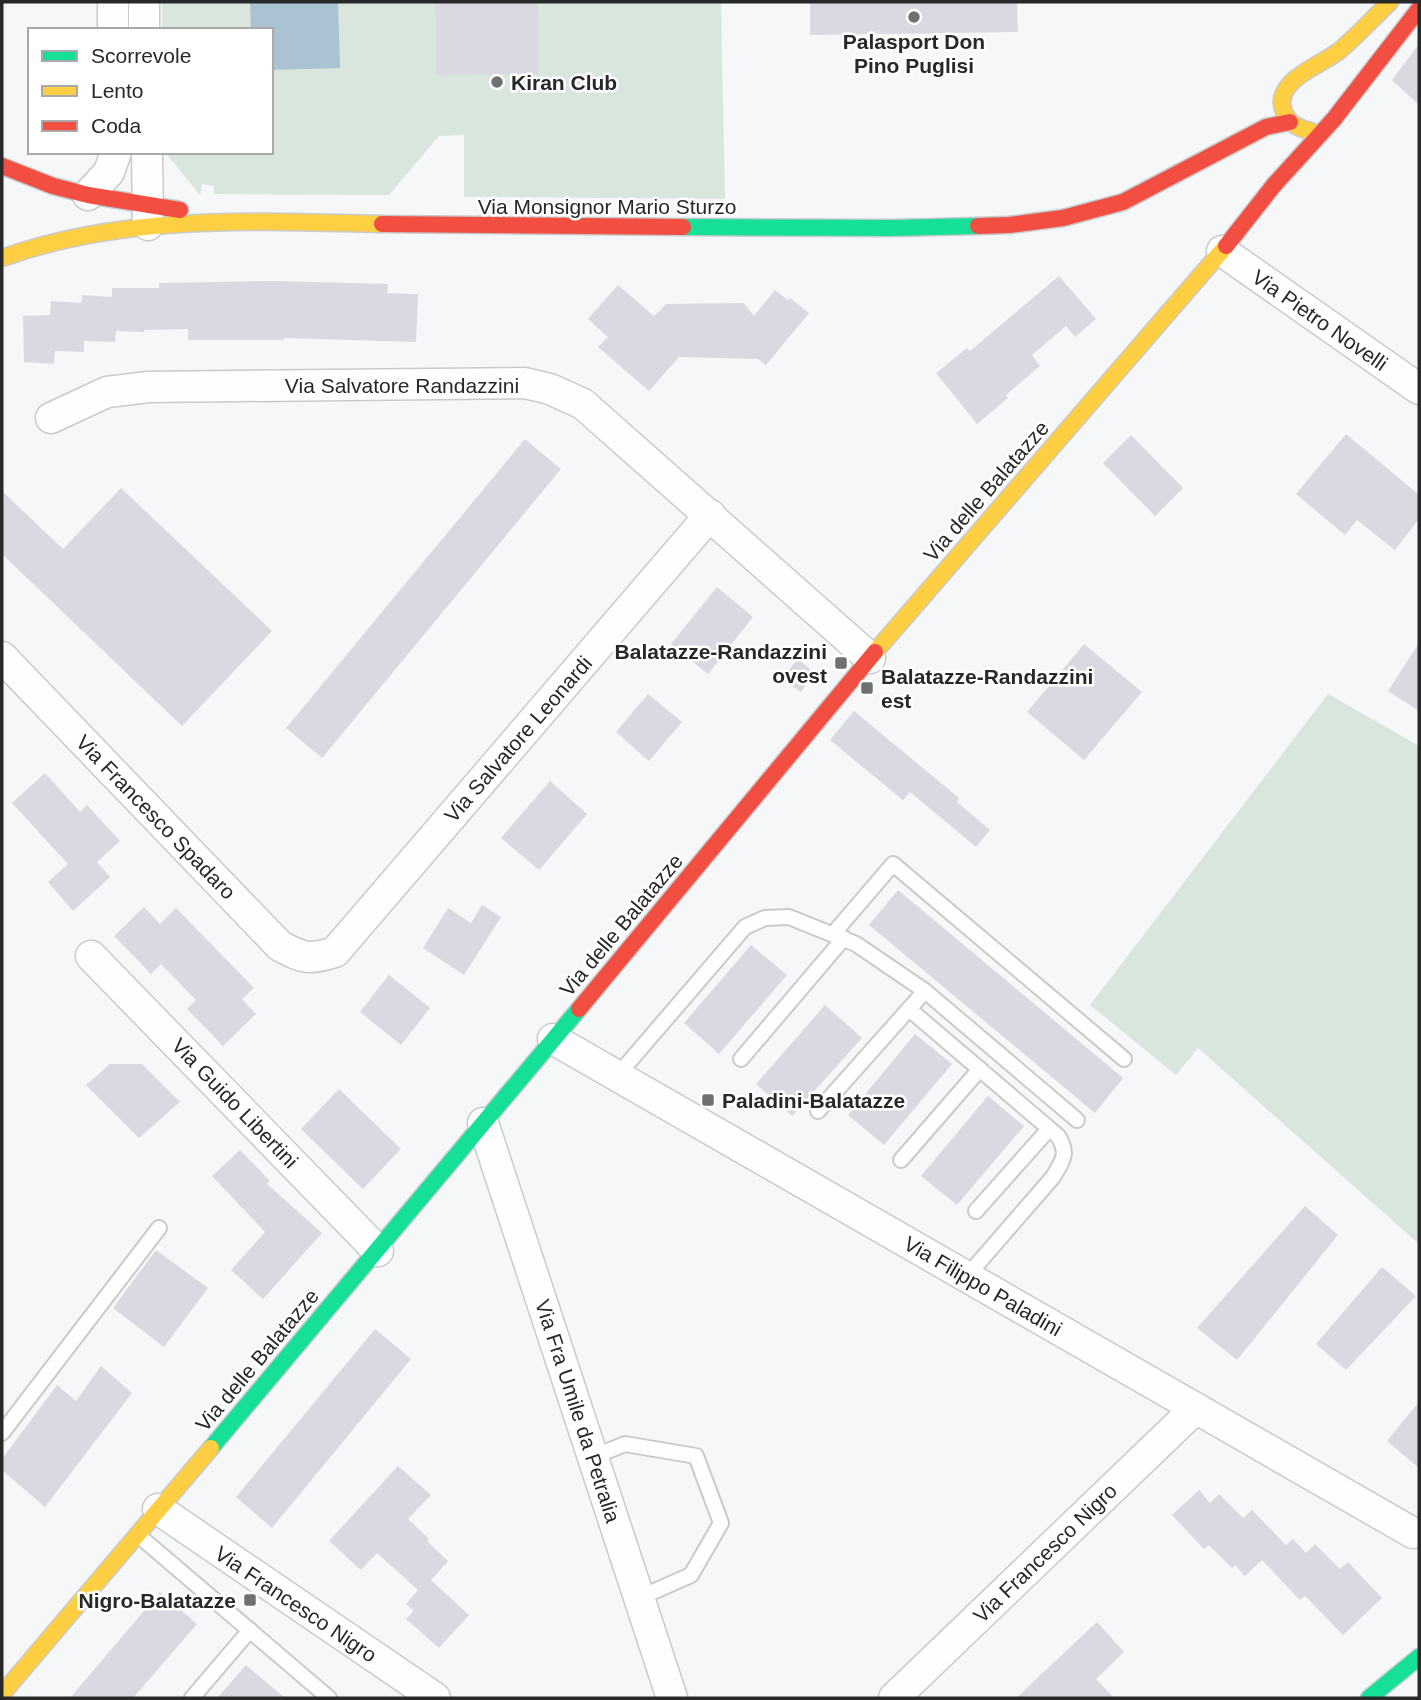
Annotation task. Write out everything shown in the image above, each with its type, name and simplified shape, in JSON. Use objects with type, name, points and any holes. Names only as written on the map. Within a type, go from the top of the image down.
[{"type":"street","points":[[113,2],[113,28]]},
{"type":"street","points":[[144,2],[144,28]]},
{"type":"street","points":[[1203,160],[1296,78],[1332,57],[1390,2]]},
{"type":"street","points":[[1274,185],[1334,118],[1419,9]]},
{"type":"street","points":[[1203,160],[1266,127],[1294,125],[1314,131],[1334,118],[1338,95],[1332,84],[1321,76],[1304,75]]},
{"type":"street","points":[[1274,185],[1291,149],[1294,125],[1283,107],[1285,90]]},
{"type":"street","points":[[88,195],[109,172],[115,154]]},
{"type":"street","points":[[2,258],[148,215],[146,154]]},
{"type":"street","name":"Via Monsignor Mario Sturzo","points":[[2,166],[53,186],[148,215],[251,221],[446,226],[891,228],[1009,225],[1063,218],[1123,202],[1203,160]]},
{"type":"street","name":"Via delle Balatazze","points":[[2,1694],[378,1251],[870,658],[1222,251],[1274,185]]},
{"type":"street","name":"Via Pietro Novelli","points":[[1222,251],[1419,389]]},
{"type":"street","name":"Via Salvatore Randazzini","points":[[51,418],[107,392],[148,387],[524,383],[550,389],[583,404],[870,658]]},
{"type":"street","name":"Via Salvatore Leonardi","points":[[321,956],[335,952],[710,514]]},
{"type":"street","name":"Via Francesco Spadaro","points":[[2,657],[281,946],[302,958],[321,956]]},
{"type":"street","name":"Via Guido Libertini","points":[[91,956],[378,1251]]},
{"type":"street","name":"Via Filippo Paladini","points":[[553,1039],[1413,1533]]},
{"type":"street","name":"Via Fra Umile da Petralia","points":[[483,1123],[672,1698]]},
{"type":"street","name":"Via Francesco Nigro","points":[[894,1698],[1196,1408]]},
{"type":"street","name":"Via Francesco Nigro","points":[[158,1509],[435,1698]]},
{"type":"street","points":[[1369,1698],[1419,1657]]},
{"type":"lane","points":[[741,1059],[893,864],[1124,1059]]},
{"type":"lane","points":[[617,1076],[746,927],[765,918],[789,918],[856,944],[925,991],[1077,1120]]},
{"type":"lane","points":[[818,1111],[925,991]]},
{"type":"lane","points":[[909,1009],[1058,1136],[1064,1146],[1064,1159],[1053,1177],[967,1276]]},
{"type":"lane","points":[[901,1160],[980,1069]]},
{"type":"lane","points":[[976,1211],[1049,1129]]},
{"type":"lane","points":[[2,1433],[159,1228]]},
{"type":"lane","points":[[593,1457],[625,1444],[695,1456],[721,1524],[691,1575],[639,1598]]},
{"type":"lane","points":[[137,1534],[329,1698]]},
{"type":"lane","points":[[192,1698],[250,1630]]},
{"type":"shaded area","name":"Kiran Club","points":[[162,2],[721,2],[725,199],[464,197],[464,135],[439,136],[389,195],[214,194],[214,186],[202,184],[200,195],[167,154],[273,154],[273,28],[162,28]]},
{"type":"shaded area","points":[[1328,694],[1419,746],[1419,1244],[1198,1048],[1176,1075],[1090,1005]]},
{"type":"water","points":[[250,2],[338,2],[340,68],[273,70],[273,28],[251,28]]},
{"type":"building","points":[[435,2],[538,2],[539,74],[436,75]]},
{"type":"building","name":"Palasport Don Pino Puglisi","points":[[810,2],[1017,2],[1018,32],[810,35]]},
{"type":"building","points":[[1419,44],[1419,105],[1392,80]]},
{"type":"building","points":[[1059,276],[1096,319],[1075,337],[1066,326],[1032,355],[1040,366],[977,424],[936,373],[967,348],[970,351]]},
{"type":"building","points":[[274,281],[388,284],[387,293],[418,294],[416,342],[284,338],[188,340],[188,329],[116,331],[115,342],[84,341],[84,352],[55,351],[54,364],[24,362],[23,316],[50,315],[51,301],[81,303],[82,295],[112,297],[112,288],[159,288],[159,283]]},
{"type":"building","points":[[618,285],[654,316],[666,304],[744,303],[754,316],[775,290],[809,313],[766,365],[758,359],[679,357],[649,391],[598,347],[608,337],[588,319]]},
{"type":"building","points":[[1346,434],[1419,495],[1419,519],[1395,550],[1357,520],[1345,535],[1296,494]]},
{"type":"building","points":[[1131,435],[1183,488],[1155,516],[1103,463]]},
{"type":"building","points":[[525,439],[561,469],[322,758],[286,728]]},
{"type":"building","points":[[121,488],[272,631],[182,726],[2,554],[2,491],[63,549]]},
{"type":"building","points":[[717,587],[753,617],[708,674],[671,644]]},
{"type":"building","points":[[1419,643],[1419,711],[1388,691]]},
{"type":"building","points":[[1084,644],[1142,692],[1084,760],[1027,712]]},
{"type":"building","points":[[798,659],[814,673],[801,692],[781,679]]},
{"type":"building","points":[[648,694],[682,722],[649,761],[616,732]]},
{"type":"building","points":[[854,711],[959,798],[957,802],[990,830],[976,847],[910,792],[903,800],[830,740]]},
{"type":"building","points":[[45,773],[80,812],[87,805],[120,841],[97,862],[110,877],[73,911],[48,882],[68,864],[12,803]]},
{"type":"building","points":[[550,781],[587,814],[539,870],[501,838]]},
{"type":"building","points":[[898,890],[1123,1078],[1095,1113],[869,925]]},
{"type":"building","points":[[482,905],[501,917],[464,975],[423,948],[448,908],[471,923]]},
{"type":"building","points":[[144,907],[160,924],[176,908],[254,988],[242,999],[256,1014],[223,1046],[187,1009],[196,1000],[161,964],[151,974],[114,936]]},
{"type":"building","points":[[751,945],[787,975],[719,1054],[684,1023]]},
{"type":"building","points":[[389,975],[430,1008],[401,1045],[360,1012]]},
{"type":"building","points":[[825,1005],[862,1038],[792,1116],[756,1084]]},
{"type":"building","points":[[915,1034],[952,1064],[884,1145],[848,1115]]},
{"type":"building","points":[[110,1064],[142,1064],[180,1102],[139,1138],[86,1085]]},
{"type":"building","points":[[339,1089],[401,1149],[363,1189],[301,1129]]},
{"type":"building","points":[[988,1096],[1024,1126],[957,1205],[921,1176]]},
{"type":"building","points":[[240,1150],[270,1181],[267,1184],[322,1233],[263,1299],[231,1270],[265,1232],[212,1176]]},
{"type":"building","points":[[1305,1206],[1338,1235],[1237,1360],[1197,1328]]},
{"type":"building","points":[[156,1250],[208,1288],[164,1347],[113,1308]]},
{"type":"building","points":[[1382,1267],[1416,1296],[1346,1370],[1316,1344]]},
{"type":"building","points":[[375,1329],[411,1359],[272,1528],[236,1497]]},
{"type":"building","points":[[101,1366],[132,1393],[45,1507],[2,1470],[2,1459],[57,1385],[76,1401]]},
{"type":"building","points":[[1419,1402],[1419,1468],[1387,1441]]},
{"type":"building","points":[[398,1466],[431,1495],[408,1519],[448,1561],[431,1580],[469,1615],[439,1648],[406,1619],[414,1611],[406,1604],[418,1590],[377,1553],[361,1570],[329,1541]]},
{"type":"building","points":[[1199,1490],[1210,1503],[1219,1494],[1243,1518],[1252,1510],[1286,1545],[1293,1539],[1306,1553],[1315,1544],[1340,1569],[1348,1562],[1382,1598],[1343,1635],[1305,1596],[1300,1600],[1262,1560],[1245,1576],[1235,1565],[1232,1568],[1209,1545],[1204,1549],[1172,1515]]},
{"type":"building","points":[[160,1592],[197,1624],[133,1698],[70,1698]]},
{"type":"building","points":[[1097,1622],[1124,1652],[1096,1679],[1114,1698],[1016,1698]]},
{"type":"building","points":[[246,1665],[285,1698],[217,1698]]},
{"type":"traffic: fast","points":[[683,227],[978,226]]},
{"type":"traffic: fast","points":[[211,1448],[579,1009]]},
{"type":"traffic: fast","points":[[1369,1698],[1419,1657]]},
{"type":"traffic: slow","points":[[1311,131],[1296,126],[1287,118],[1282,103],[1284,93],[1299,76],[1339,51],[1390,2]]},
{"type":"traffic: slow","points":[[2,258],[48,244],[142,227],[238,222],[382,224]]},
{"type":"traffic: slow","points":[[875,652],[1226,246]]},
{"type":"traffic: slow","points":[[2,1694],[211,1448]]},
{"type":"traffic: jam","points":[[1226,246],[1274,185],[1334,119],[1419,9]]},
{"type":"traffic: jam","points":[[978,226],[1063,218],[1123,202],[1266,127],[1290,122]]},
{"type":"traffic: jam","points":[[2,166],[53,186],[88,195],[180,210]]},
{"type":"traffic: jam","points":[[382,224],[683,227]]},
{"type":"traffic: jam","points":[[579,1009],[875,652]]},
{"type":"place","name":"Palasport Don Pino Puglisi","points":[[914,17]]},
{"type":"place","name":"Kiran Club","points":[[497,82]]},
{"type":"place","name":"Balatazze-Randazzini ovest","points":[[841,663]]},
{"type":"place","name":"Balatazze-Randazzini est","points":[[867,688]]},
{"type":"place","name":"Paladini-Balatazze","points":[[708,1100]]},
{"type":"place","name":"Nigro-Balatazze","points":[[250,1600]]}]
